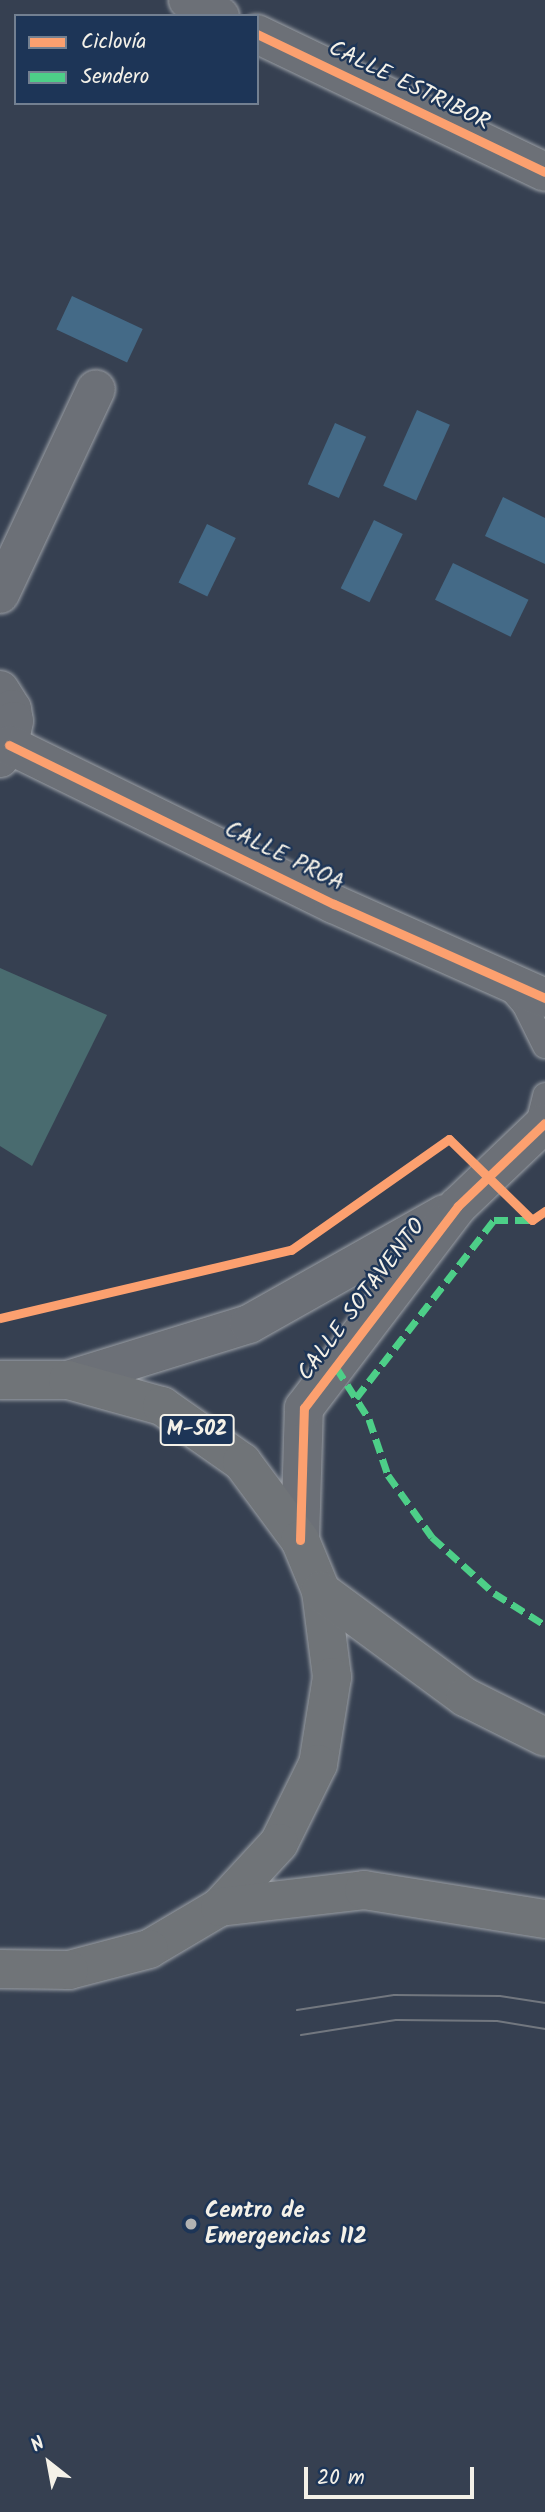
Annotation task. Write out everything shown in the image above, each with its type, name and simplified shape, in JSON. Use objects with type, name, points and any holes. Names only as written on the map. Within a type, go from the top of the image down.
[{"type":"highway","name":"M-502","points":[[0,1380],[68,1380],[162,1406],[242,1462],[300,1540],[321,1591],[332,1678],[318,1764],[279,1843],[220,1907],[149,1949],[69,1970],[0,1969]]},
{"type":"highway","points":[[321,1591],[465,1697],[545,1737]]},
{"type":"highway","name":"M-502","points":[[220,1907],[364,1891],[545,1919]]},
{"type":"street","points":[[188,0],[216,14]]},
{"type":"street","name":"CALLE ESTRIBOR","points":[[259,34],[545,172]]},
{"type":"street","points":[[0,594],[96,389]]},
{"type":"street","name":"CALLE PROA","points":[[0,690],[12,709],[14,721],[4,751],[334,904],[545,998]]},
{"type":"street","name":"CALLE SOTAVENTO","points":[[300,1540],[304,1408],[458,1206],[540,1127]]},
{"type":"street","name":"CALLE SOTAVENTO","points":[[68,1380],[249,1324],[458,1206]]},
{"type":"lane","name":"CALLE PROA","points":[[502,978],[524,1004],[545,1046]]},
{"type":"lane","points":[[540,1127],[545,1095]]},
{"type":"green space","points":[[0,968],[107,1015],[32,1166],[0,1146]]},
{"type":"water","points":[[72,296],[143,329],[127,362],[56,330]]},
{"type":"water","points":[[417,410],[450,425],[416,500],[383,486]]},
{"type":"water","points":[[335,423],[366,437],[339,498],[308,484]]},
{"type":"water","points":[[503,497],[545,518],[545,564],[485,536]]},
{"type":"water","points":[[374,520],[403,534],[369,602],[341,588]]},
{"type":"water","points":[[207,524],[236,538],[207,596],[179,582]]},
{"type":"water","points":[[453,563],[528,600],[511,637],[435,600]]},
{"type":"tram line","points":[[297,2010],[394,1995],[500,1996],[545,2003]]},
{"type":"tram line","points":[[301,2035],[396,2020],[497,2021],[545,2029]]},
{"type":"marked path","points":[[356,1398],[494,1220],[532,1220]]},
{"type":"marked path","points":[[336,1367],[369,1419],[388,1475],[432,1537],[494,1593],[545,1625]]},
{"type":"cycle path","points":[[259,35],[545,172]]},
{"type":"cycle path","points":[[9,745],[334,904],[545,998]]},
{"type":"cycle path","points":[[300,1540],[304,1408],[458,1206],[545,1123]]},
{"type":"cycle path","points":[[0,1318],[291,1250],[449,1139],[532,1220],[545,1211]]},
{"type":"place","name":"Centro de Emergencias 112","points":[[191,2224]]}]
